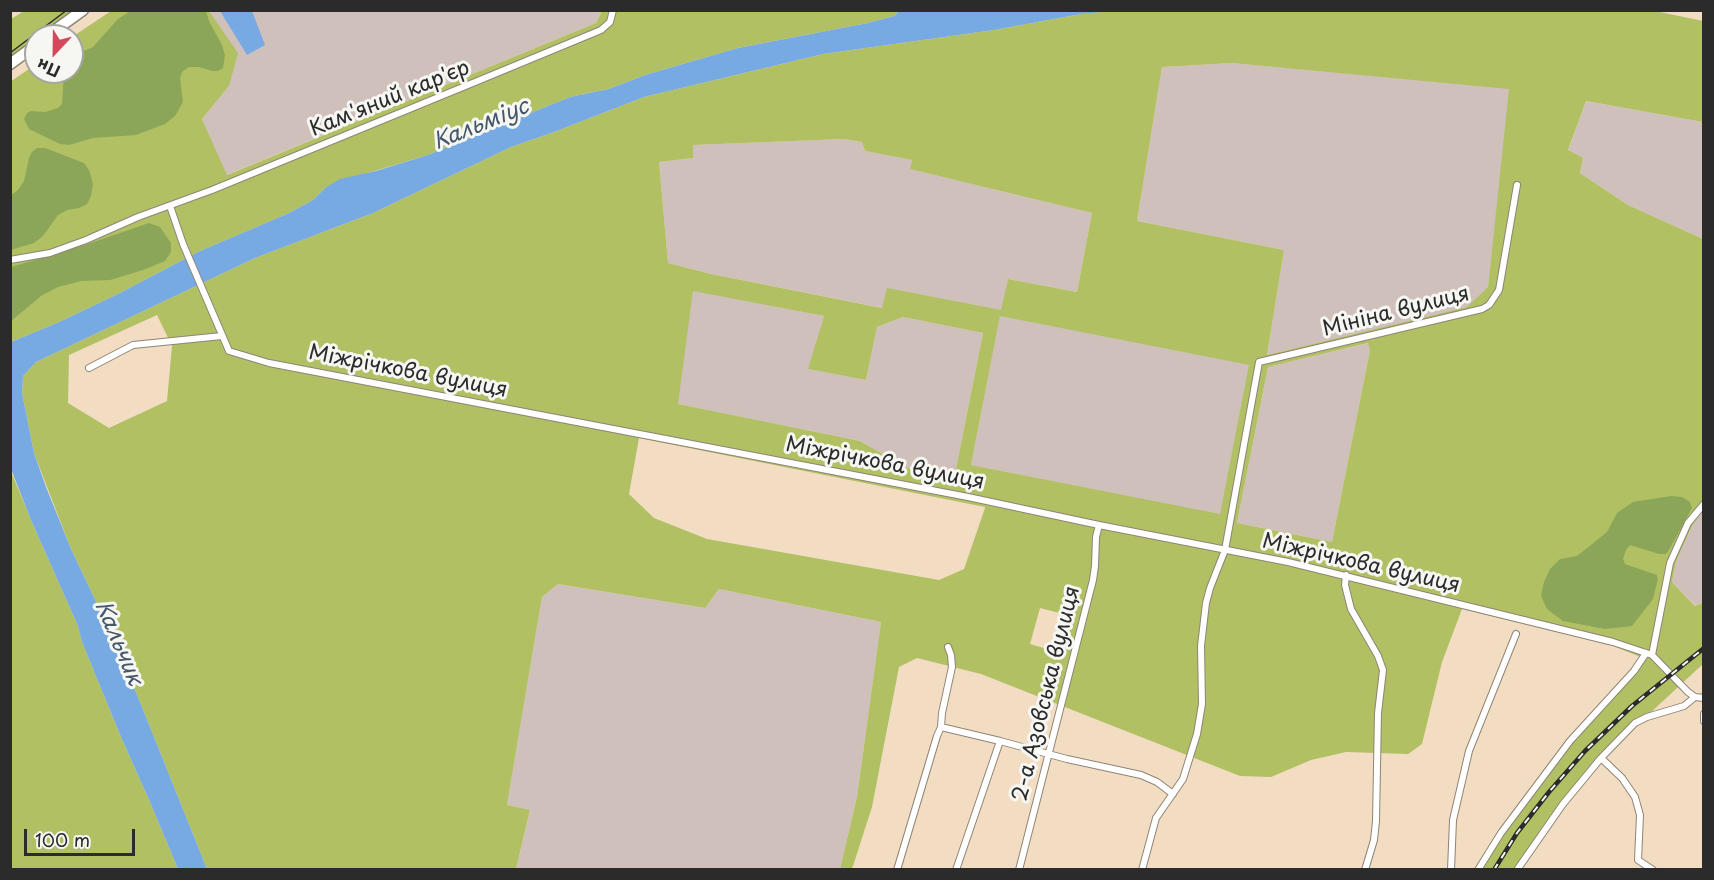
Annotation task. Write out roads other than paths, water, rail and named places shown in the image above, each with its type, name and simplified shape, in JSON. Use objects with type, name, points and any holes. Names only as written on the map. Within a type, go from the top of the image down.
[{"type":"highway","points":[[64,24],[83,10]]},
{"type":"highway","points":[[10,64],[24,54]]},
{"type":"street","name":"Кам'яний кар'єр","points":[[10,260],[50,253],[86,240],[601,30],[610,22],[613,10]]},
{"type":"street","name":"Мініна вулиця","points":[[1225,550],[1259,362],[1482,309],[1489,305],[1499,290],[1517,185]]},
{"type":"street","points":[[89,368],[133,345],[222,336],[170,206]]},
{"type":"street","name":"Міжрічкова вулиця","points":[[222,336],[229,351],[269,363],[957,494],[1346,575],[1613,642],[1649,654],[1681,687],[1695,697]]},
{"type":"street","points":[[1478,870],[1501,833],[1570,741],[1649,654],[1670,563],[1688,523],[1704,504]]},
{"type":"street","name":"2-а Азовська вулиця","points":[[1019,870],[1093,580],[1099,525]]},
{"type":"street","points":[[1143,870],[1156,818],[1182,779],[1200,717],[1203,627],[1210,588],[1225,550]]},
{"type":"street","points":[[1346,575],[1345,585],[1351,609],[1378,656],[1383,670],[1377,722],[1376,821],[1374,840],[1365,870]]},
{"type":"street","points":[[1451,870],[1453,820],[1469,751],[1516,634]]},
{"type":"street","points":[[897,870],[941,727],[952,667],[948,647]]},
{"type":"street","points":[[1517,870],[1563,804],[1601,758],[1635,723],[1684,706],[1695,697],[1704,698]]},
{"type":"street","points":[[1704,714],[1704,721]]},
{"type":"street","points":[[941,727],[1141,775],[1157,782],[1173,794]]},
{"type":"street","points":[[956,870],[1000,741]]},
{"type":"street","points":[[1601,758],[1622,778],[1635,798],[1640,815],[1638,860],[1653,870]]},
{"type":"water","points":[[220,11],[252,11],[265,45],[247,55]]},
{"type":"water","points":[[899,11],[1109,11],[823,54],[644,97],[511,147],[373,213],[255,258],[36,362],[23,376],[22,393],[34,453],[46,487],[71,549],[119,650],[207,869],[178,869],[11,469],[11,342],[118,294],[200,251],[287,214],[313,200],[325,188],[340,179],[428,155],[570,97],[609,89],[645,75],[738,48],[868,23],[894,16]]},
{"type":"tram line","points":[[10,53],[67,10]]},
{"type":"railway","points":[[1494,870],[1517,833],[1585,751],[1632,706],[1704,648]]},
{"type":"water label","name":"Кальміус","points":[[481,125]]},
{"type":"water label","name":"Кальчик","points":[[118,643]]}]
